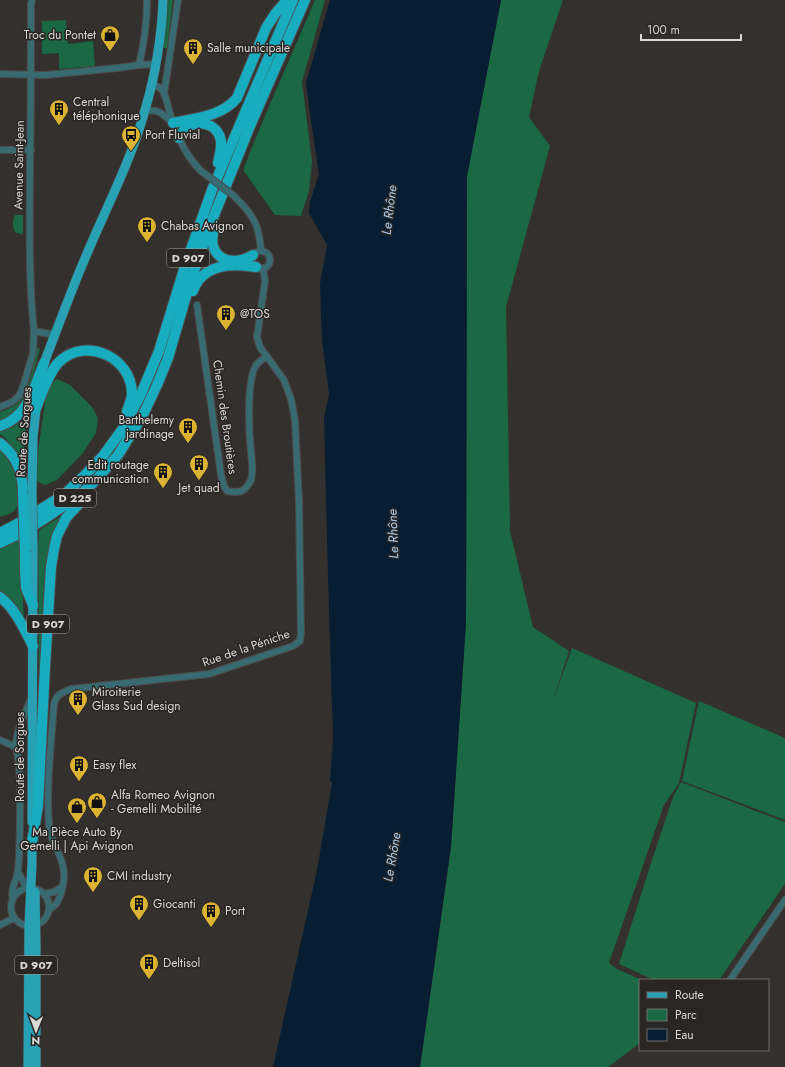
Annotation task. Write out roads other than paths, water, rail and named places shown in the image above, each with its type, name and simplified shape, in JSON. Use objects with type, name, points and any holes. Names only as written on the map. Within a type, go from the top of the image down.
[{"type":"highway","points":[[173,123],[218,112],[233,103],[237,98],[266,28],[286,0]]},
{"type":"highway","name":"D 907","points":[[0,525],[15,519],[44,503],[62,496],[103,456],[124,427],[141,394],[159,351],[185,266],[212,190],[293,0]]},
{"type":"highway","name":"D 907","points":[[32,842],[38,806],[44,667],[51,567],[57,536],[66,518],[119,462],[132,442],[133,432],[148,405],[168,358],[189,286],[207,235],[250,126],[305,0]]},
{"type":"highway","points":[[179,138],[184,131],[196,124],[207,124],[217,130],[220,135],[222,147],[212,190]]},
{"type":"highway","points":[[250,126],[214,230],[212,241],[218,254],[229,261],[242,261],[257,253]]},
{"type":"highway","points":[[168,358],[175,351],[193,289],[200,278],[206,273],[219,267],[243,265],[260,268]]},
{"type":"highway","points":[[36,408],[56,365],[71,354],[88,350],[102,352],[116,360],[126,372],[131,387],[131,400],[125,415],[90,464],[69,484],[62,496]]},
{"type":"highway","points":[[0,426],[9,423],[16,418],[26,407],[44,363]]},
{"type":"highway","name":"D 225","points":[[0,543],[41,522],[80,495],[114,460],[133,432]]},
{"type":"highway","name":"D 907","points":[[0,443],[10,453],[18,466],[28,493],[29,549],[26,588],[33,605]]},
{"type":"highway","name":"D 225","points":[[0,533],[62,496]]},
{"type":"highway","points":[[0,597],[12,610],[33,646]]},
{"type":"main road","name":"Route de Sorgues","points":[[28,493],[38,389],[44,363],[86,256],[131,152],[145,111],[156,64],[163,14],[163,0]]},
{"type":"main road","name":"Route de Sorgues","points":[[31,888],[33,605]]},
{"type":"main road","name":"D 907","points":[[31,888],[36,1067]]},
{"type":"main road","name":"D 907","points":[[28,1067],[32,926]]},
{"type":"street","name":"Avenue Saint-Jean","points":[[0,407],[12,402],[19,396],[33,353],[34,331],[31,302],[30,202],[32,0]]},
{"type":"street","points":[[139,65],[147,12],[147,0]]},
{"type":"street","points":[[164,94],[178,0]]},
{"type":"street","points":[[0,74],[46,75],[156,64]]},
{"type":"street","points":[[152,85],[156,85],[164,94],[173,123],[186,154],[201,171],[233,195],[249,212],[256,224],[260,237],[257,253],[252,261],[260,268],[265,281],[257,337],[260,347],[267,356]]},
{"type":"street","points":[[159,111],[166,101]]},
{"type":"street","points":[[145,111],[159,111],[173,123]]},
{"type":"street","points":[[0,150],[30,150]]},
{"type":"street","points":[[257,253],[266,253],[270,258],[268,264],[260,268]]},
{"type":"street","name":"Chemin des Broutières","points":[[197,305],[221,475],[227,492],[236,493],[244,490],[251,481],[252,464],[249,419],[252,382],[257,364],[267,356]]},
{"type":"street","points":[[34,331],[55,336]]},
{"type":"street","name":"Rue de la Péniche","points":[[62,888],[64,877],[63,867],[60,855],[50,835],[49,827],[51,752],[54,704],[56,697],[62,692],[71,689],[208,674],[293,646],[300,641],[300,554],[295,420],[291,399],[284,380],[267,356]]},
{"type":"street","points":[[13,899],[12,888],[18,872],[20,834],[20,766],[16,747],[16,738],[33,696]]},
{"type":"street","points":[[0,740],[16,747]]},
{"type":"street","points":[[18,872],[31,888]]},
{"type":"street","points":[[31,888],[40,890],[44,894],[48,901],[49,910],[42,922],[32,926],[25,926],[20,924],[14,918],[11,905],[16,894],[21,890],[31,888]]},
{"type":"street","points":[[44,894],[54,892],[62,888]]},
{"type":"street","points":[[49,910],[56,905],[62,888]]},
{"type":"street","points":[[731,979],[785,900]]},
{"type":"street","points":[[0,925],[14,918]]},
{"type":"water","name":"Le Rhône","points":[[330,0],[501,0],[467,176],[466,622],[451,846],[420,1067],[273,1067],[317,870],[332,783],[330,781],[333,737],[324,419],[329,394],[322,340],[320,284],[327,245],[309,213],[310,202],[319,174],[306,83]]},
{"type":"place","name":"Troc du Pontet","points":[[110,52]]},
{"type":"place","name":"Salle municipale","points":[[193,65]]},
{"type":"place","name":"Central téléphonique","points":[[59,126]]},
{"type":"place","name":"Port Fluvial","points":[[131,152]]},
{"type":"place","name":"Chabas Avignon","points":[[147,243]]},
{"type":"place","name":"@TOS","points":[[226,331]]},
{"type":"place","name":"Barthelemy jardinage","points":[[188,444]]},
{"type":"place","name":"Jet quad","points":[[199,481]]},
{"type":"place","name":"Edit routage communication","points":[[163,489]]},
{"type":"place","name":"Miroiterie Glass Sud design","points":[[78,716]]},
{"type":"place","name":"Easy flex","points":[[79,782]]},
{"type":"place","name":"Alfa Romeo Avignon - Gemelli Mobilité","points":[[97,819]]},
{"type":"place","name":"Ma Pièce Auto By Gemelli | Api Avignon","points":[[77,824]]},
{"type":"place","name":"CMI industry","points":[[93,893]]},
{"type":"place","name":"Giocanti","points":[[139,921]]},
{"type":"place","name":"Port","points":[[211,928]]},
{"type":"place","name":"Deltisol","points":[[149,980]]}]
